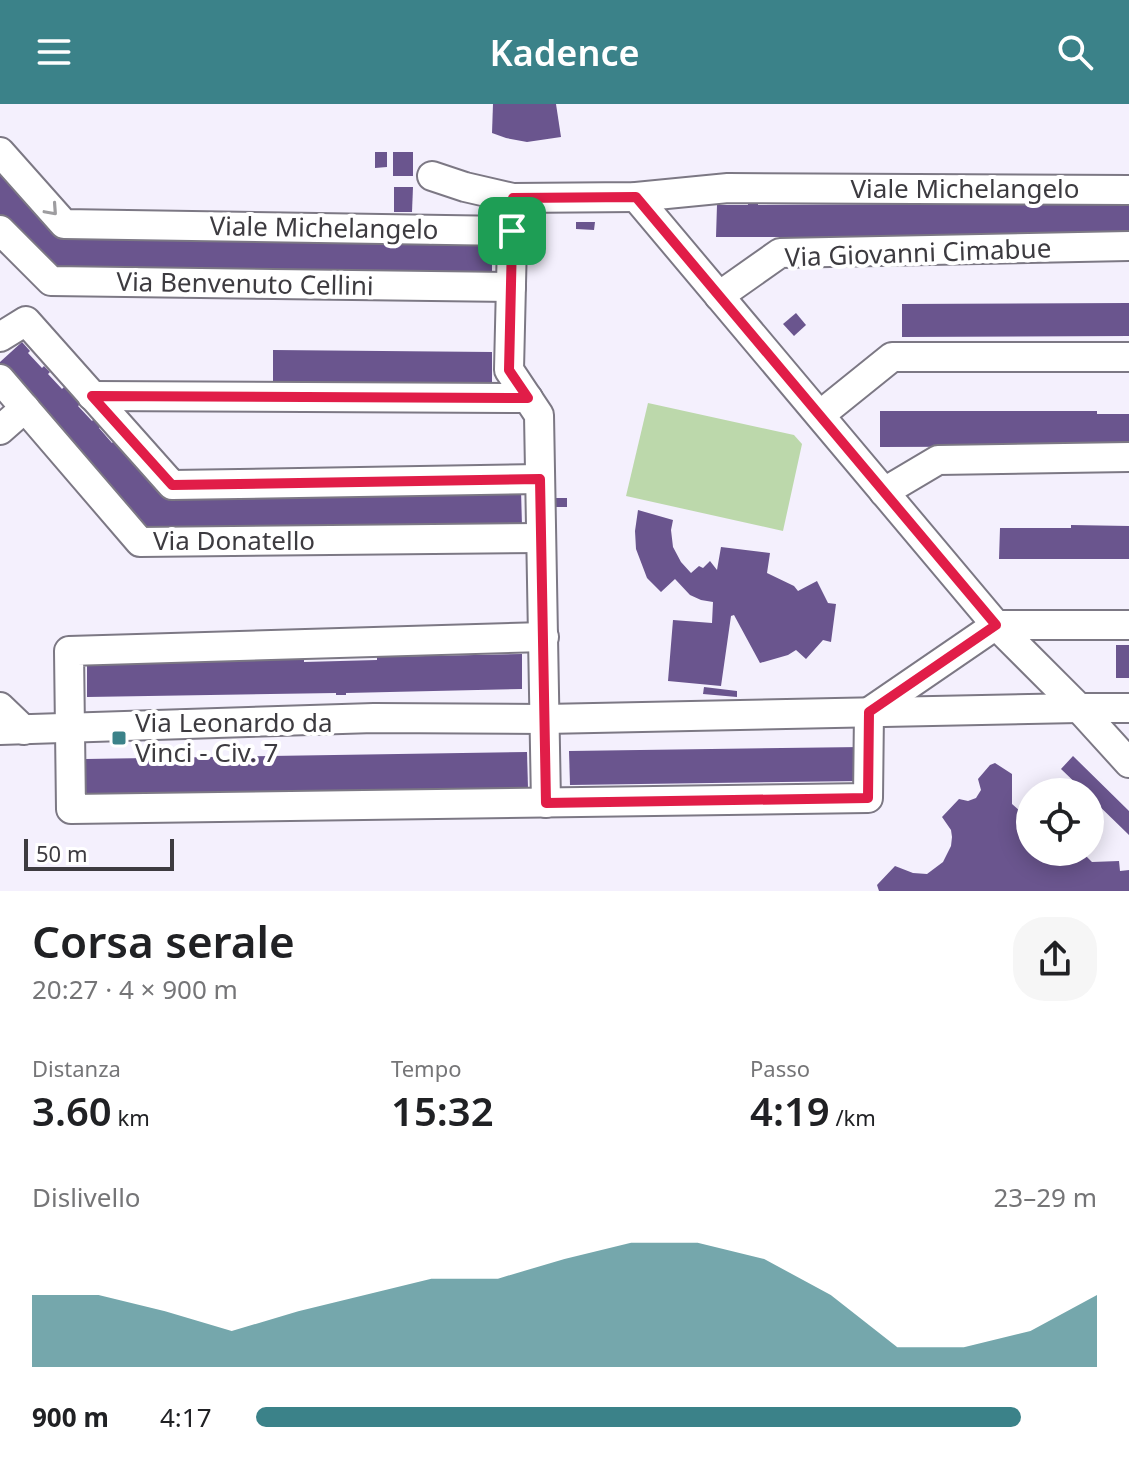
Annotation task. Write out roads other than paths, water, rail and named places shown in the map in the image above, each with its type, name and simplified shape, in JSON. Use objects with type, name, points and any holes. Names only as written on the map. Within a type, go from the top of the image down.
[{"type":"street","name":"Viale Michelangelo","points":[[0,152],[64,224],[512,231]]},
{"type":"street","name":"Viale Michelangelo","points":[[432,176],[513,198],[636,197],[728,188],[1129,190]]},
{"type":"street","points":[[636,197],[996,625],[1129,763]]},
{"type":"street","points":[[513,198],[509,370],[539,415],[546,803]]},
{"type":"street","name":"Via Benvenuto Cellini","points":[[0,230],[51,281],[511,287]]},
{"type":"street","name":"Via Giovanni Cimabue","points":[[719,296],[780,253],[1129,246]]},
{"type":"street","points":[[0,337],[26,321],[172,485],[540,479]]},
{"type":"street","points":[[820,415],[892,357],[1129,357]]},
{"type":"street","name":"Via Donatello","points":[[0,379],[140,542],[541,538]]},
{"type":"street","points":[[92,396],[528,398]]},
{"type":"street","points":[[0,430],[25,408]]},
{"type":"street","points":[[884,492],[938,460],[1129,457]]},
{"type":"street","points":[[869,712],[996,625],[1129,625]]},
{"type":"street","points":[[544,637],[69,651],[71,809],[868,798],[869,712]]},
{"type":"street","points":[[0,707],[12,730],[374,718],[545,719],[1129,708]]},
{"type":"place","name":"Via Leonardo da Vinci - Civ. 7","points":[[119,738]]}]
